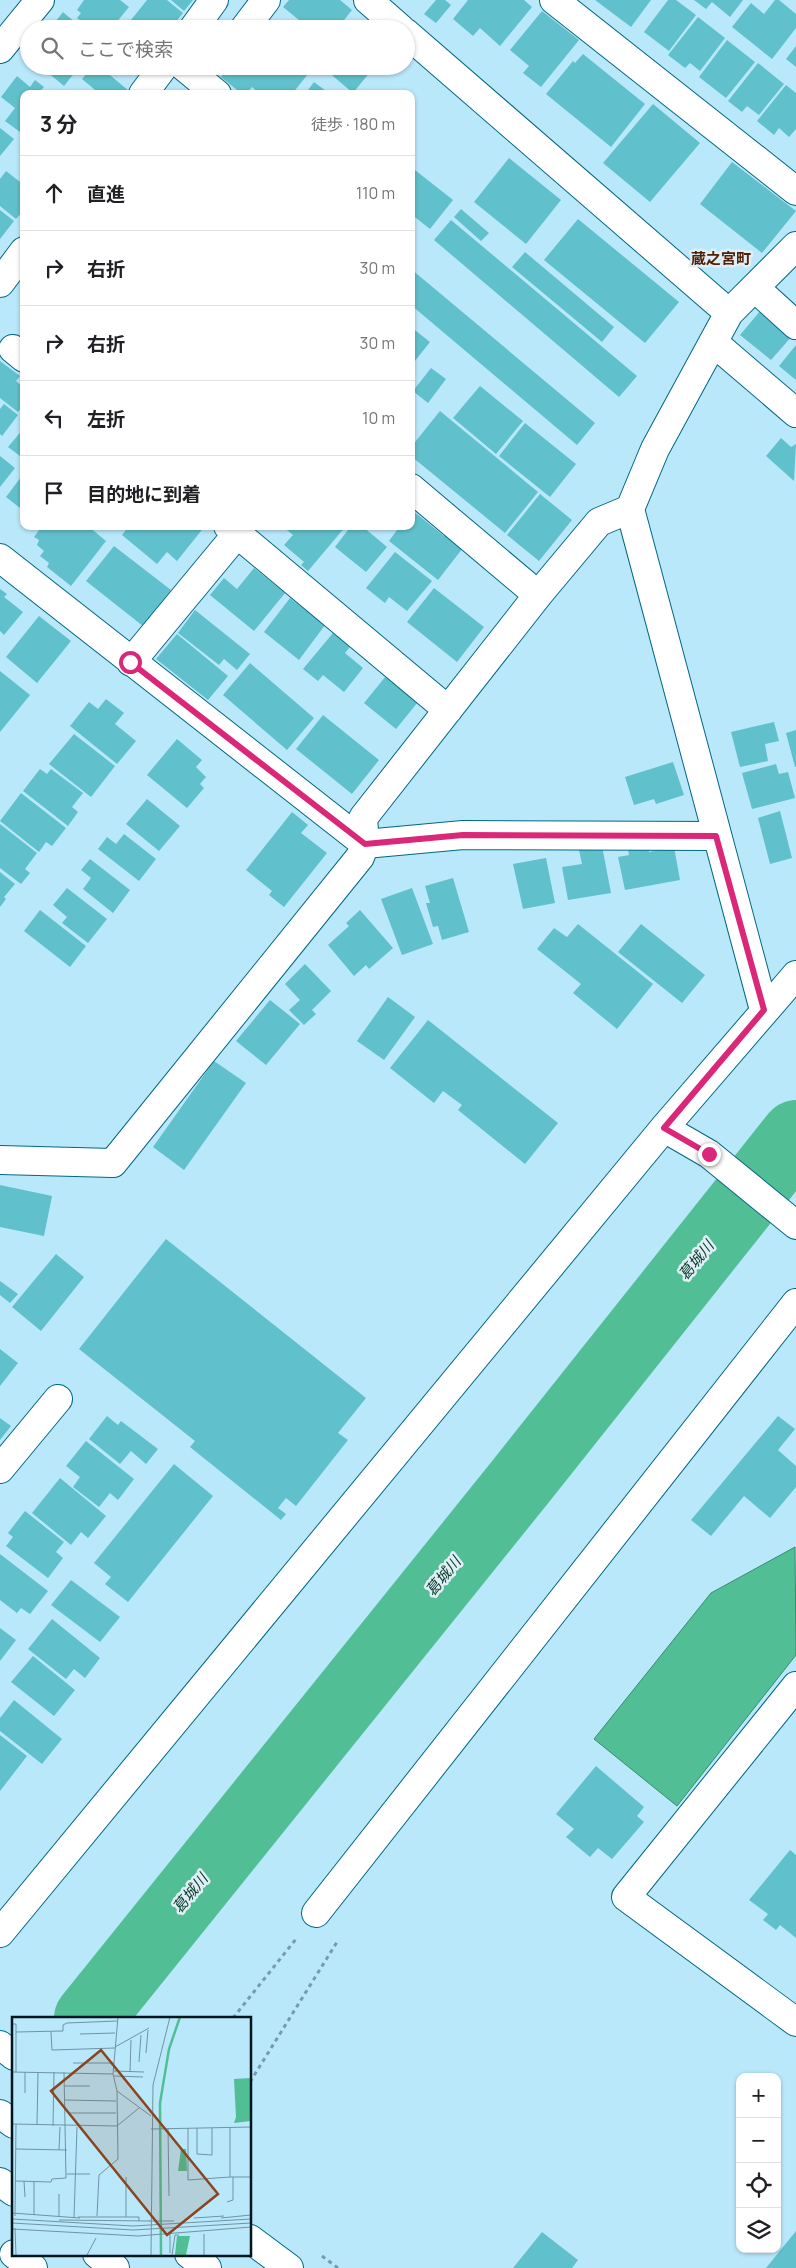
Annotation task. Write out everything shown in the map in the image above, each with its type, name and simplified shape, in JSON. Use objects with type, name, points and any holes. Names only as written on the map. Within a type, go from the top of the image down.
[{"type":"main road","points":[[23,20],[40,0]]},
{"type":"main road","points":[[199,20],[214,0]]},
{"type":"main road","points":[[251,20],[266,0]]},
{"type":"main road","points":[[368,0],[391,20]]},
{"type":"main road","points":[[554,0],[796,191]]},
{"type":"main road","points":[[0,48],[20,24]]},
{"type":"main road","points":[[415,42],[729,314]]},
{"type":"main road","points":[[146,90],[157,75]]},
{"type":"main road","points":[[764,1010],[630,510],[654,449],[729,314],[796,246]]},
{"type":"main road","points":[[0,283],[20,257]]},
{"type":"main road","points":[[755,288],[796,325]]},
{"type":"main road","points":[[713,342],[796,413]]},
{"type":"main road","points":[[415,491],[538,595]]},
{"type":"main road","points":[[0,1160],[113,1164],[360,857],[365,844],[363,818],[538,595],[599,522],[630,510]]},
{"type":"main road","points":[[130,662],[233,530],[448,710]]},
{"type":"main road","points":[[0,558],[130,662],[365,844],[463,835],[716,836]]},
{"type":"main road","points":[[0,1933],[664,1128],[796,975]]},
{"type":"main road","points":[[664,1128],[709,1154],[796,1226]]},
{"type":"main road","points":[[316,1913],[796,1303]]},
{"type":"main road","points":[[0,1469],[58,1399]]},
{"type":"main road","points":[[796,1686],[626,1897],[796,2022]]},
{"type":"main road","points":[[0,2044],[12,2054]]},
{"type":"main road","points":[[0,2114],[12,2123]]},
{"type":"main road","points":[[0,2182],[12,2191]]},
{"type":"main road","points":[[251,2240],[289,2268]]},
{"type":"main road","points":[[17,2256],[33,2268]]},
{"type":"main road","points":[[100,2256],[115,2268]]},
{"type":"main road","points":[[192,2256],[207,2268]]},
{"type":"path","points":[[234,2017],[316,1913]]},
{"type":"shaded area","points":[[795,1547],[796,1655],[677,1806],[594,1739],[711,1593]]},
{"type":"building","points":[[84,0],[120,0],[129,7],[118,20],[80,20],[77,18],[81,13],[77,10]]},
{"type":"building","points":[[147,0],[167,0],[183,13],[177,20],[131,20]]},
{"type":"building","points":[[171,0],[193,0],[184,11]]},
{"type":"building","points":[[289,0],[340,0],[352,10],[344,20],[299,20],[283,7]]},
{"type":"building","points":[[436,0],[445,0],[451,5],[436,23],[424,14]]},
{"type":"building","points":[[468,0],[524,0],[532,7],[500,46],[480,28],[473,36],[453,19]]},
{"type":"building","points":[[595,0],[651,0],[631,27]]},
{"type":"building","points":[[668,0],[676,0],[696,15],[669,51],[644,32]]},
{"type":"building","points":[[694,0],[743,0],[730,17],[712,2],[706,9]]},
{"type":"building","points":[[775,0],[779,0],[796,14],[796,28],[772,59],[732,27],[751,3],[764,14]]},
{"type":"building","points":[[542,11],[579,40],[541,87],[523,73],[529,66],[510,50]]},
{"type":"building","points":[[63,12],[72,20],[57,20]]},
{"type":"building","points":[[698,17],[725,38],[700,71],[690,63],[685,68],[668,55]]},
{"type":"building","points":[[727,40],[755,62],[726,98],[699,77]]},
{"type":"building","points":[[796,46],[796,67],[786,59]]},
{"type":"building","points":[[583,54],[645,104],[611,147],[546,94],[573,61],[575,63]]},
{"type":"building","points":[[758,63],[784,84],[759,115],[747,106],[742,112],[728,101]]},
{"type":"building","points":[[51,75],[73,75],[64,86]]},
{"type":"building","points":[[85,75],[110,75],[128,90],[95,90],[82,79]]},
{"type":"building","points":[[223,75],[307,75],[295,90],[255,90],[252,87],[249,90],[237,90],[221,77]]},
{"type":"building","points":[[332,75],[368,75],[355,90],[349,90]]},
{"type":"building","points":[[17,76],[30,87],[35,80],[44,87],[41,90],[20,90],[20,132],[5,121],[15,108],[1,97]]},
{"type":"building","points":[[314,82],[325,90],[308,90]]},
{"type":"building","points":[[786,85],[796,93],[796,129],[789,137],[779,128],[774,135],[757,121]]},
{"type":"building","points":[[653,104],[700,143],[650,202],[603,163]]},
{"type":"building","points":[[0,128],[14,139],[0,156]]},
{"type":"building","points":[[509,158],[561,200],[526,244],[474,202]]},
{"type":"building","points":[[732,162],[796,211],[762,253],[700,204]]},
{"type":"building","points":[[415,170],[453,200],[430,229],[415,217]]},
{"type":"building","points":[[6,171],[20,182],[20,214],[16,219],[0,206],[0,179]]},
{"type":"building","points":[[461,209],[489,233],[481,241],[454,217]]},
{"type":"building","points":[[0,210],[14,221],[0,239]]},
{"type":"building","points":[[578,219],[679,302],[645,343],[544,260]]},
{"type":"building","points":[[451,220],[637,376],[619,397],[434,240]]},
{"type":"building","points":[[525,252],[614,327],[602,342],[512,267]]},
{"type":"building","points":[[415,272],[595,423],[577,445],[415,308]]},
{"type":"building","points":[[761,310],[792,336],[771,360],[740,335]]},
{"type":"building","points":[[415,330],[430,342],[415,361]]},
{"type":"building","points":[[796,345],[796,380],[779,366]]},
{"type":"building","points":[[0,361],[20,376],[16,381],[20,384],[20,410],[18,412],[0,398]]},
{"type":"building","points":[[431,368],[446,379],[428,403],[415,393],[415,388]]},
{"type":"building","points":[[480,386],[523,421],[496,454],[453,418]]},
{"type":"building","points":[[4,404],[18,415],[2,436],[0,434],[0,409]]},
{"type":"building","points":[[440,411],[538,492],[505,533],[415,459],[415,442]]},
{"type":"building","points":[[525,423],[576,464],[550,497],[499,456]]},
{"type":"building","points":[[20,433],[20,456],[8,447]]},
{"type":"building","points":[[781,438],[791,447],[796,444],[794,481],[766,456]]},
{"type":"building","points":[[0,456],[15,468],[0,487]]},
{"type":"building","points":[[20,478],[20,508],[6,497]]},
{"type":"building","points":[[540,494],[572,520],[539,561],[507,535]]},
{"type":"building","points":[[415,513],[444,536],[449,529],[466,544],[438,580],[389,541],[397,530],[415,530]]},
{"type":"building","points":[[39,530],[93,530],[106,541],[71,586],[47,567],[49,563],[40,556],[44,551],[37,545],[39,540],[34,537]]},
{"type":"building","points":[[126,530],[202,530],[177,561],[167,552],[157,564],[122,535]]},
{"type":"building","points":[[287,530],[343,530],[308,571],[301,565],[304,562],[284,545],[293,535]]},
{"type":"building","points":[[348,530],[367,530],[387,547],[366,572],[335,547]]},
{"type":"building","points":[[114,546],[171,590],[143,626],[86,581]]},
{"type":"building","points":[[395,552],[432,581],[407,611],[389,597],[385,603],[366,588]]},
{"type":"building","points":[[254,568],[285,593],[254,631],[210,595],[224,578],[237,589]]},
{"type":"building","points":[[434,588],[484,627],[457,662],[407,622]]},
{"type":"building","points":[[0,589],[7,594],[4,597],[23,612],[4,635],[0,631]]},
{"type":"building","points":[[290,598],[325,625],[299,660],[264,632]]},
{"type":"building","points":[[195,610],[250,654],[237,670],[224,659],[219,665],[178,633]]},
{"type":"building","points":[[39,616],[71,641],[37,683],[6,657]]},
{"type":"building","points":[[333,633],[350,647],[345,653],[363,668],[344,692],[323,675],[318,681],[303,669]]},
{"type":"building","points":[[177,634],[228,676],[208,700],[156,659]]},
{"type":"building","points":[[250,663],[314,718],[287,750],[223,695]]},
{"type":"building","points":[[0,671],[30,695],[0,732]]},
{"type":"building","points":[[386,676],[418,702],[396,729],[364,703]]},
{"type":"building","points":[[106,699],[124,713],[115,724],[136,741],[117,764],[70,726],[89,702],[98,709]]},
{"type":"building","points":[[323,715],[379,760],[352,794],[296,749]]},
{"type":"building","points":[[774,722],[779,741],[765,744],[768,761],[740,767],[731,732]]},
{"type":"building","points":[[796,730],[796,767],[795,767],[786,733]]},
{"type":"building","points":[[74,734],[115,766],[91,797],[49,764]]},
{"type":"building","points":[[177,739],[202,760],[196,767],[206,777],[200,784],[204,788],[187,808],[147,775]]},
{"type":"building","points":[[673,762],[684,795],[656,804],[654,799],[634,805],[625,777]]},
{"type":"building","points":[[776,764],[779,774],[788,772],[795,798],[752,809],[742,773]]},
{"type":"building","points":[[40,769],[47,774],[51,769],[83,793],[72,807],[78,812],[68,826],[23,791]]},
{"type":"building","points":[[21,793],[66,828],[52,846],[46,842],[39,852],[0,821]]},
{"type":"building","points":[[147,799],[180,826],[159,851],[126,824]]},
{"type":"building","points":[[780,811],[792,858],[770,864],[758,818]]},
{"type":"building","points":[[292,812],[308,825],[301,833],[327,853],[284,907],[269,895],[272,891],[246,870]]},
{"type":"building","points":[[0,824],[37,853],[25,869],[30,873],[21,884],[0,868]]},
{"type":"building","points":[[124,834],[156,859],[139,881],[98,849],[107,837],[116,844]]},
{"type":"building","points":[[649,845],[649,852],[674,847],[680,880],[625,890],[618,857],[629,855],[628,849]]},
{"type":"building","points":[[602,846],[611,893],[568,900],[562,867],[582,864],[579,850]]},
{"type":"building","points":[[546,858],[555,903],[523,909],[513,864]]},
{"type":"building","points":[[90,859],[130,890],[113,913],[83,889],[91,878],[81,870]]},
{"type":"building","points":[[0,872],[15,884],[4,897],[6,899],[0,907]]},
{"type":"building","points":[[453,878],[469,932],[442,940],[438,926],[433,927],[426,903],[430,903],[425,886]]},
{"type":"building","points":[[67,888],[107,919],[88,943],[62,923],[67,917],[53,905]]},
{"type":"building","points":[[412,888],[433,944],[402,955],[381,899]]},
{"type":"building","points":[[40,910],[86,946],[70,967],[24,931]]},
{"type":"building","points":[[360,910],[393,948],[369,969],[366,965],[354,976],[328,945],[349,926],[346,923]]},
{"type":"building","points":[[578,924],[653,984],[617,1029],[573,993],[581,984],[537,949],[554,928],[567,937]]},
{"type":"building","points":[[641,924],[705,975],[682,1003],[618,952]]},
{"type":"building","points":[[305,964],[331,991],[312,1010],[316,1014],[304,1025],[289,1010],[300,1000],[285,984]]},
{"type":"building","points":[[388,997],[415,1017],[384,1060],[357,1041]]},
{"type":"building","points":[[270,1000],[300,1024],[266,1065],[236,1041]]},
{"type":"building","points":[[428,1020],[558,1123],[525,1164],[458,1110],[462,1105],[443,1091],[434,1103],[390,1068]]},
{"type":"building","points":[[214,1061],[246,1083],[184,1170],[153,1147]]},
{"type":"building","points":[[0,1185],[52,1196],[44,1236],[0,1227]]},
{"type":"building","points":[[166,1239],[366,1398],[338,1433],[348,1440],[296,1506],[286,1498],[278,1508],[286,1514],[281,1520],[190,1447],[195,1441],[79,1349]]},
{"type":"building","points":[[56,1254],[84,1277],[41,1331],[12,1307]]},
{"type":"building","points":[[0,1281],[18,1294],[10,1303],[0,1295]]},
{"type":"building","points":[[0,1349],[18,1363],[0,1386]]},
{"type":"building","points":[[107,1416],[118,1425],[121,1421],[158,1449],[146,1464],[131,1451],[120,1464],[89,1439]]},
{"type":"building","points":[[778,1416],[795,1429],[778,1450],[796,1466],[796,1487],[770,1518],[744,1496],[711,1536],[691,1520]]},
{"type":"building","points":[[0,1418],[11,1426],[0,1440]]},
{"type":"building","points":[[86,1441],[134,1479],[118,1500],[110,1493],[99,1507],[73,1487],[80,1477],[66,1466]]},
{"type":"building","points":[[174,1464],[213,1496],[128,1602],[105,1584],[111,1577],[94,1563]]},
{"type":"building","points":[[60,1478],[106,1516],[88,1538],[81,1532],[71,1545],[32,1513]]},
{"type":"building","points":[[25,1511],[64,1542],[56,1552],[63,1558],[48,1578],[6,1546],[13,1537],[8,1533]]},
{"type":"building","points":[[0,1554],[48,1591],[30,1614],[21,1608],[17,1613],[0,1600]]},
{"type":"building","points":[[71,1580],[120,1617],[100,1642],[51,1605]]},
{"type":"building","points":[[52,1619],[100,1658],[85,1678],[74,1669],[66,1679],[28,1649]]},
{"type":"building","points":[[0,1628],[16,1640],[0,1661]]},
{"type":"building","points":[[33,1656],[75,1690],[54,1716],[11,1682]]},
{"type":"building","points":[[14,1700],[62,1739],[42,1764],[0,1731],[0,1718]]},
{"type":"building","points":[[0,1735],[27,1756],[0,1791]]},
{"type":"building","points":[[596,1766],[644,1807],[637,1816],[644,1822],[612,1859],[598,1848],[590,1857],[566,1837],[574,1829],[556,1814]]},
{"type":"building","points":[[790,1850],[796,1855],[796,1938],[780,1925],[776,1930],[763,1920],[768,1914],[749,1900]]},
{"type":"building","points":[[796,2231],[796,2268],[766,2268],[778,2253],[781,2253],[781,2250]]},
{"type":"building","points":[[542,2232],[578,2260],[572,2268],[513,2268]]},
{"type":"waterway","name":"葛城川","points":[[90,2017],[521,1481],[796,1135]]},
{"type":"district","name":"蔵之宮町","points":[[721,258]]},
{"type":"route","points":[[130,662],[365,844],[463,835],[716,836],[764,1010],[664,1128],[709,1154]]}]
